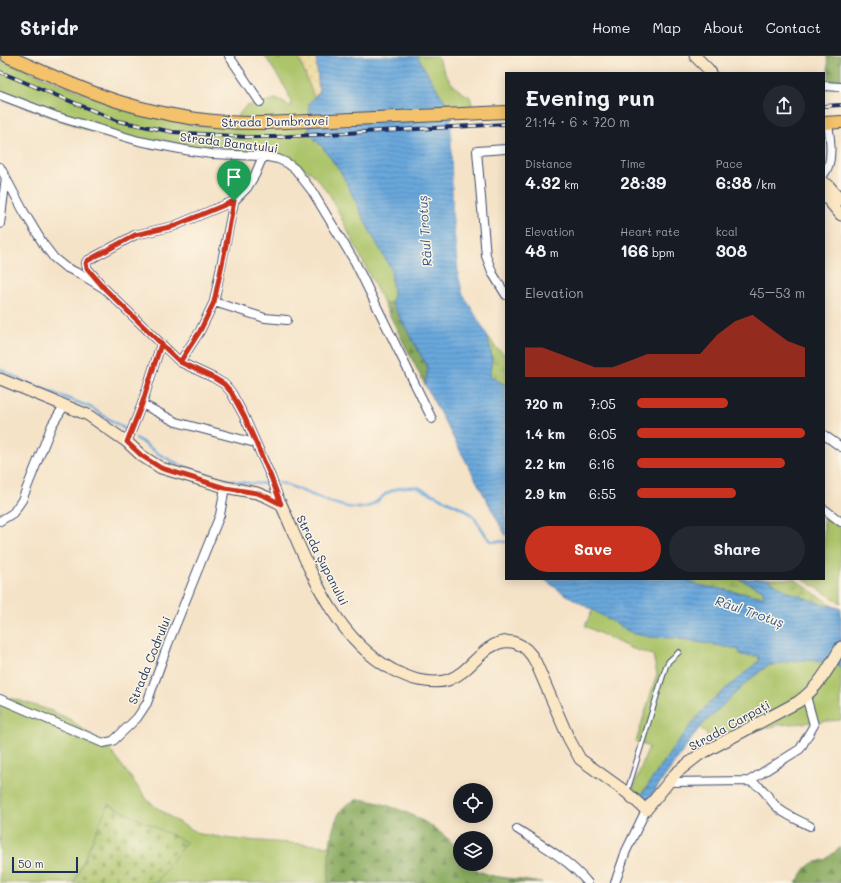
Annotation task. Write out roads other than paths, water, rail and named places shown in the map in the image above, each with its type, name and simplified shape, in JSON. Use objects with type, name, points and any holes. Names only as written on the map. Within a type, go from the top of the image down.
[{"type":"main road","name":"Strada Dumbravei","points":[[7,56],[101,96],[148,109],[217,122],[290,122],[505,112]]},
{"type":"main road","points":[[826,123],[841,122]]},
{"type":"street","points":[[229,56],[260,102]]},
{"type":"street","points":[[695,56],[710,72]]},
{"type":"street","points":[[825,86],[841,87]]},
{"type":"street","name":"Strada Banatului","points":[[0,95],[55,116],[139,140],[211,154],[263,156],[278,159],[287,163],[295,169],[312,191],[355,262],[432,419]]},
{"type":"street","points":[[825,173],[829,167],[830,159],[826,123]]},
{"type":"street","points":[[505,149],[477,151],[486,256],[493,274],[505,293]]},
{"type":"street","points":[[263,156],[256,175],[247,188],[234,201],[174,226],[135,235],[87,261],[86,263],[87,268],[105,289],[180,362],[214,378],[224,384],[231,392],[244,416],[271,477],[281,504]]},
{"type":"street","points":[[0,167],[24,212],[44,245],[54,258],[65,267],[105,289]]},
{"type":"street","points":[[0,224],[6,177]]},
{"type":"street","points":[[825,184],[841,200]]},
{"type":"street","points":[[825,196],[841,215]]},
{"type":"street","points":[[180,362],[200,331],[214,302],[234,201]]},
{"type":"street","points":[[214,302],[265,318],[287,320]]},
{"type":"street","points":[[127,442],[142,404],[161,344]]},
{"type":"street","points":[[0,379],[94,419],[127,442],[142,456],[161,468],[225,488],[257,493],[281,504]]},
{"type":"street","points":[[142,404],[176,422],[255,443]]},
{"type":"street","points":[[0,521],[13,513],[22,500],[52,425],[64,406]]},
{"type":"street","points":[[825,436],[841,448]]},
{"type":"street","name":"Strada Codrului","points":[[0,699],[103,742],[113,741],[137,718],[147,702],[168,644],[220,515],[225,488]]},
{"type":"street","name":"Strada Șupanului","points":[[281,504],[324,595],[334,612],[364,650],[381,663],[407,678],[430,682],[448,680],[456,676],[489,648],[497,644],[514,642],[522,645],[533,655],[568,737],[580,759],[626,792],[646,810]]},
{"type":"street","points":[[825,510],[841,522]]},
{"type":"street","name":"Strada Carpați","points":[[646,810],[676,773],[699,755],[798,702],[806,696],[816,687],[824,676],[841,647]]},
{"type":"street","points":[[749,781],[800,749],[814,725],[806,696]]},
{"type":"street","points":[[668,782],[749,781],[759,785],[772,802],[780,809],[810,826]]},
{"type":"street","points":[[615,883],[626,851],[646,810]]},
{"type":"street","points":[[517,829],[545,846],[578,871],[588,883]]},
{"type":"lane","points":[[626,792],[666,666],[669,661],[679,652]]},
{"type":"water","name":"Râul Trotuș","points":[[316,56],[417,56],[451,109],[453,216],[459,276],[463,293],[487,334],[492,358],[490,376],[505,385],[505,534],[425,385],[428,368],[392,303],[393,294],[391,269],[371,233],[342,174],[324,149],[309,133],[309,103],[319,92]]},
{"type":"water","name":"Râul Trotuș","points":[[545,580],[688,580],[698,585],[764,597],[763,590],[741,580],[770,580],[786,591],[827,606],[833,606],[841,609],[841,667],[810,660],[792,661],[767,666],[748,681],[700,727],[646,803],[640,797],[676,744],[708,704],[759,661],[759,656],[741,655],[738,649],[675,638],[649,637],[632,633],[560,591]]},
{"type":"waterway","points":[[0,369],[25,382],[90,407],[125,429]]},
{"type":"waterway","points":[[136,438],[170,460],[197,471],[228,480],[256,484],[269,483]]},
{"type":"waterway","points":[[277,482],[334,503],[356,508],[372,505],[387,493],[394,490],[405,487],[417,487],[464,509],[474,517],[491,541],[505,542]]},
{"type":"railway","points":[[0,72],[118,121],[173,132],[246,137],[275,137],[505,124]]},
{"type":"railway","points":[[825,106],[841,105]]}]
